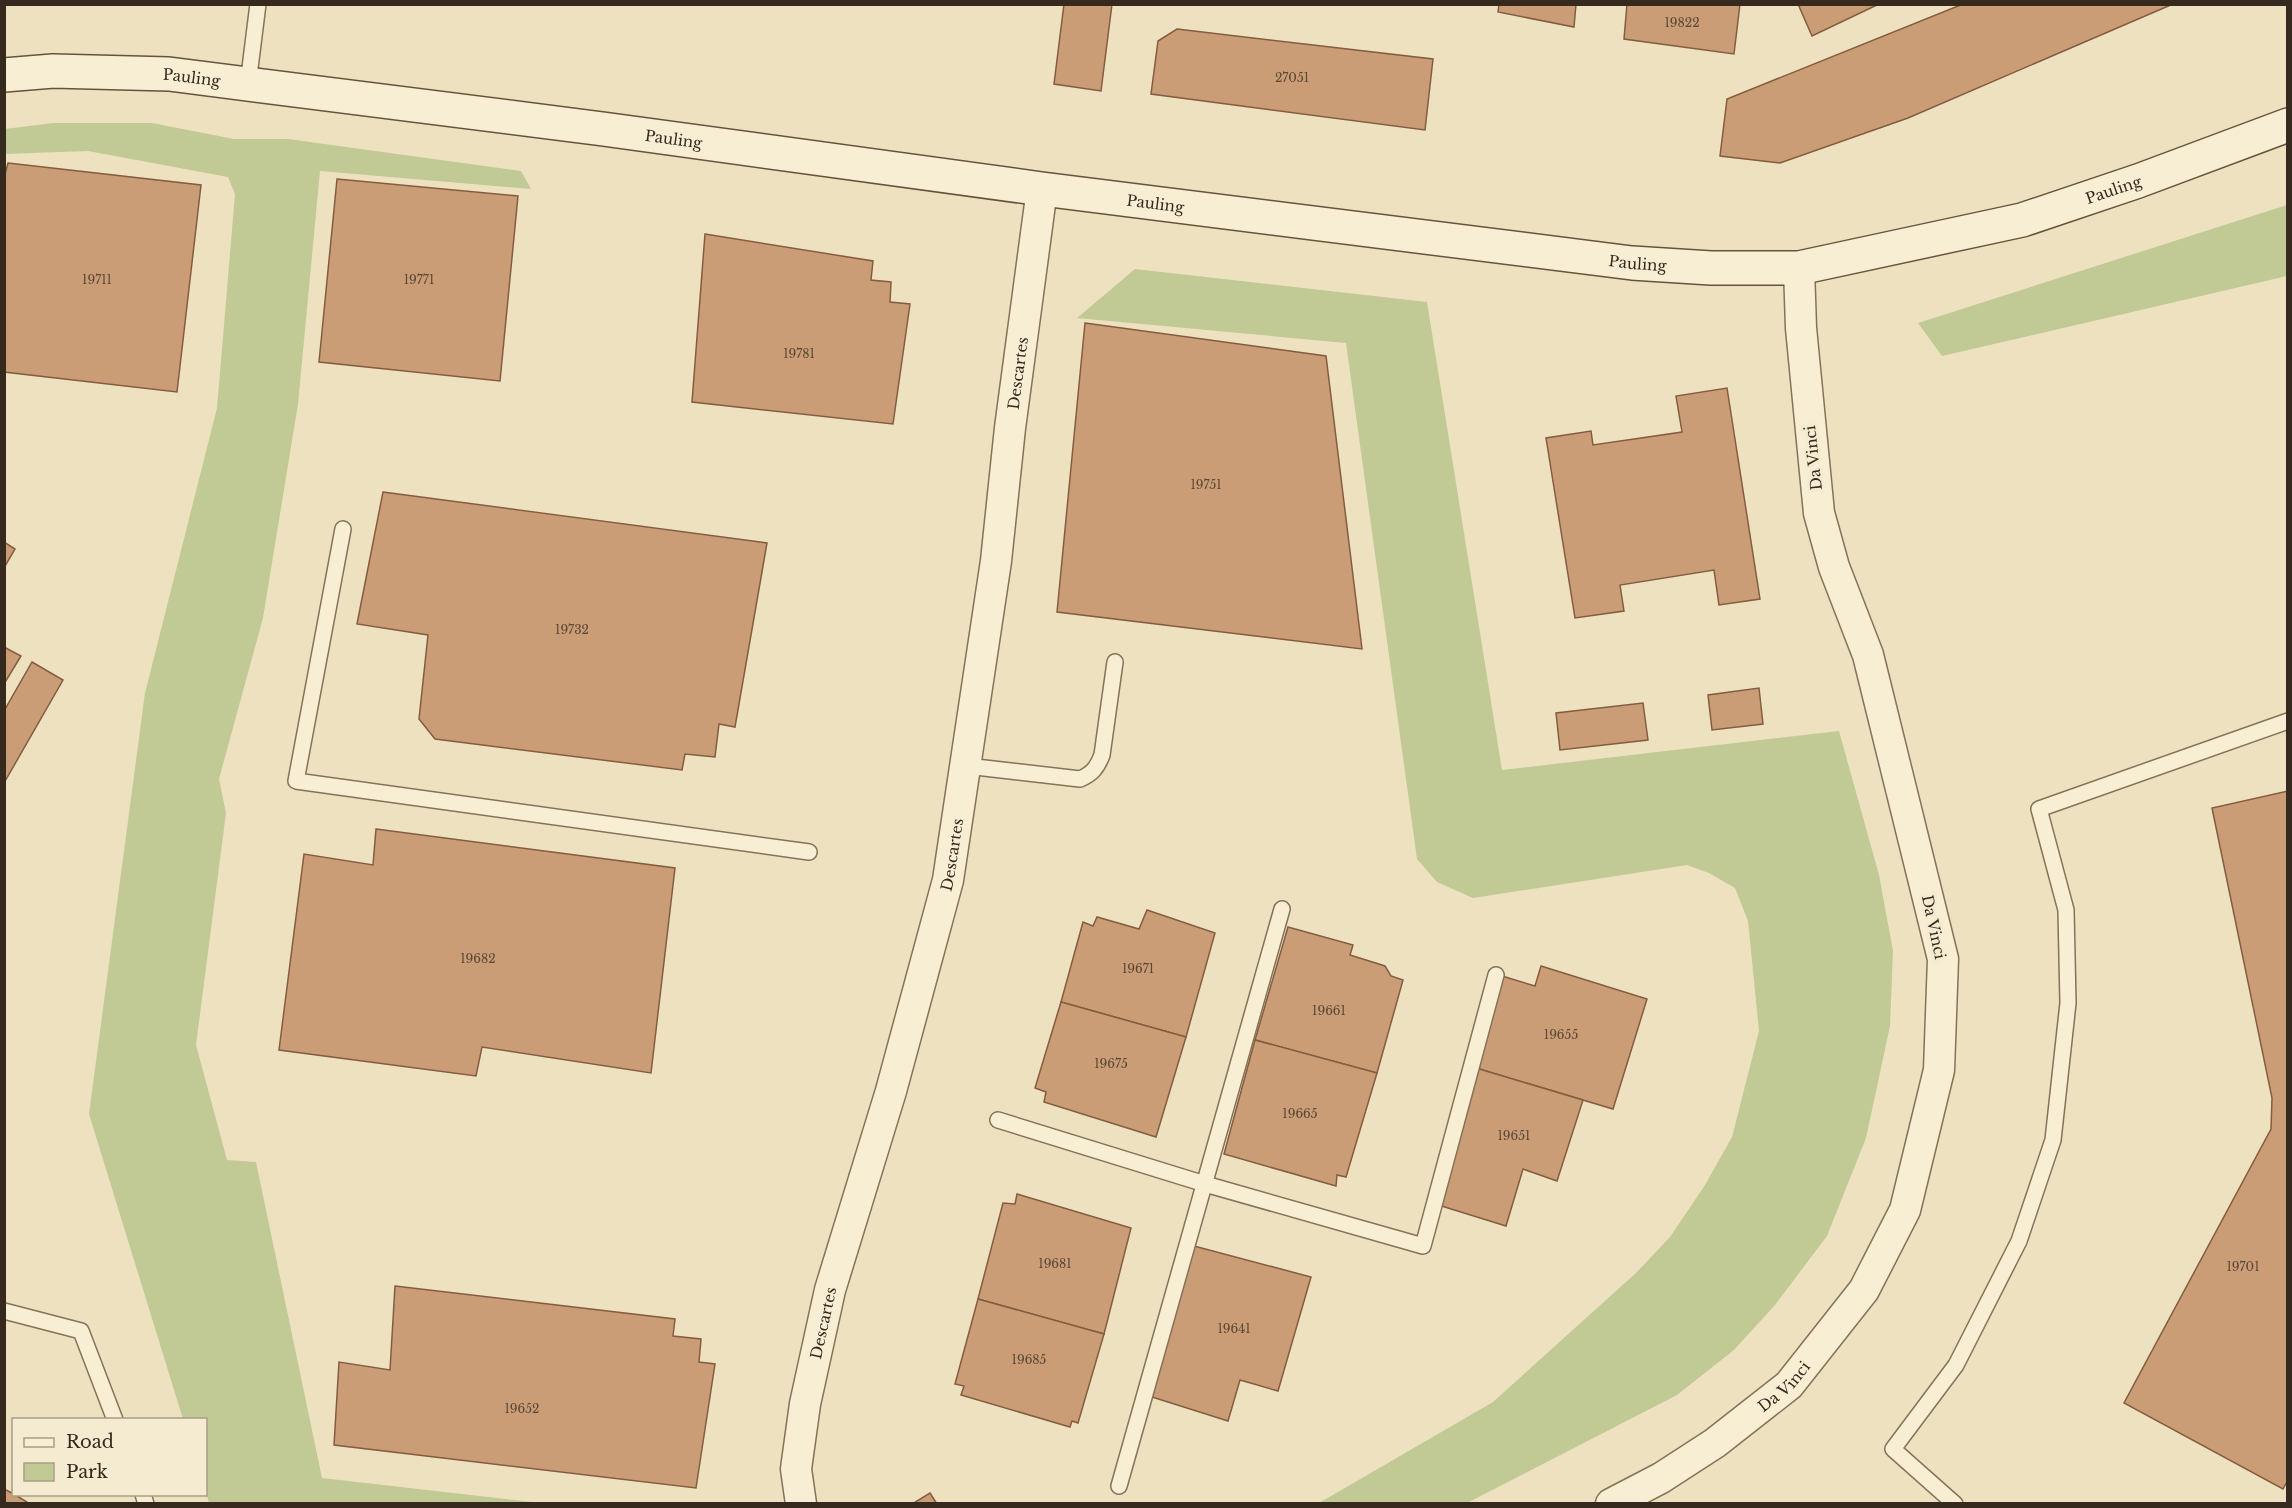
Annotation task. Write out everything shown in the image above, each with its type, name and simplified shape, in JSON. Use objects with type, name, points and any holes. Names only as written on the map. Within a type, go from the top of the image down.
[{"type":"street","name":"Pauling","points":[[4,75],[53,71],[169,74],[690,140],[1042,189],[1632,263],[1711,268],[1799,268],[2022,220],[2138,181],[2288,125]]},
{"type":"street","name":"Descartes","points":[[801,1503],[796,1469],[805,1404],[825,1313],[891,1091],[948,880],[967,766],[1042,189]]},
{"type":"street","name":"Da Vinci","points":[[1611,1503],[1661,1478],[1715,1443],[1789,1385],[1864,1290],[1905,1210],[1939,1070],[1943,959],[1868,655],[1834,567],[1819,513],[1801,328],[1799,268]]},
{"type":"lane","points":[[248,84],[258,4]]},
{"type":"lane","points":[[343,529],[296,781],[809,852]]},
{"type":"lane","points":[[967,766],[1080,779],[1090,774],[1098,766],[1101,755],[1115,662]]},
{"type":"lane","points":[[1955,1503],[1893,1449],[1956,1365],[2019,1240],[2053,1140],[2068,1003],[2066,910],[2039,809],[2288,721]]},
{"type":"lane","points":[[1119,1486],[1282,909]]},
{"type":"lane","points":[[998,1120],[1205,1184],[1423,1246],[1496,975]]},
{"type":"lane","points":[[4,1311],[81,1331],[115,1418]]},
{"type":"green space","points":[[53,123],[152,123],[234,139],[288,139],[521,171],[531,189],[320,171],[298,404],[263,618],[219,779],[226,813],[196,1045],[227,1160],[256,1162],[322,1478],[541,1503],[209,1503],[207,1496],[207,1418],[183,1418],[89,1114],[145,693],[217,408],[235,194],[228,177],[88,151],[5,154],[5,129]]},
{"type":"green space","points":[[2287,205],[2287,276],[1942,356],[1918,323]]},
{"type":"green space","points":[[1135,269],[1427,302],[1502,770],[1839,731],[1879,875],[1893,951],[1890,1026],[1866,1138],[1827,1236],[1775,1305],[1734,1350],[1677,1395],[1467,1503],[1319,1503],[1493,1402],[1637,1272],[1670,1237],[1705,1185],[1732,1137],[1759,1031],[1748,921],[1735,888],[1709,873],[1687,865],[1473,898],[1437,882],[1417,859],[1346,343],[1077,318]]},
{"type":"building","points":[[1064,4],[1112,4],[1101,91],[1054,84]]},
{"type":"building","points":[[1499,4],[1576,4],[1574,27],[1498,12]]},
{"type":"building","points":[[1627,4],[1740,4],[1734,54],[1624,39]]},
{"type":"building","points":[[1798,4],[1879,4],[1812,36]]},
{"type":"building","points":[[1963,4],[2173,4],[1908,118],[1780,163],[1720,156],[1727,99]]},
{"type":"building","points":[[1177,29],[1433,59],[1425,130],[1151,94],[1158,41]]},
{"type":"building","points":[[8,163],[201,185],[177,392],[4,372],[4,178]]},
{"type":"building","points":[[337,179],[518,196],[500,381],[319,362]]},
{"type":"building","points":[[705,234],[873,261],[871,280],[891,282],[890,302],[910,304],[893,424],[692,402]]},
{"type":"building","points":[[1085,323],[1326,356],[1362,649],[1057,612]]},
{"type":"building","points":[[1727,388],[1760,599],[1719,605],[1714,570],[1620,585],[1624,611],[1575,618],[1546,438],[1591,431],[1593,445],[1682,432],[1676,396]]},
{"type":"building","points":[[383,492],[767,543],[735,727],[719,724],[715,757],[685,754],[682,770],[435,739],[419,719],[428,635],[357,624]]},
{"type":"building","points":[[4,542],[15,549],[4,568]]},
{"type":"building","points":[[4,647],[21,656],[4,684]]},
{"type":"building","points":[[32,662],[63,680],[4,783],[4,711]]},
{"type":"building","points":[[1759,688],[1763,724],[1712,730],[1708,695]]},
{"type":"building","points":[[1643,703],[1648,740],[1560,750],[1556,713]]},
{"type":"building","points":[[2288,791],[2288,1480],[2283,1489],[2124,1403],[2271,1129],[2272,1098],[2212,808]]},
{"type":"building","points":[[376,829],[675,868],[651,1073],[482,1047],[476,1076],[279,1050],[304,854],[373,865]]},
{"type":"building","points":[[1147,910],[1215,933],[1186,1037],[1061,1002],[1083,922],[1093,926],[1097,917],[1139,929]]},
{"type":"building","points":[[1288,927],[1353,945],[1350,955],[1385,966],[1391,976],[1403,980],[1377,1073],[1255,1040]]},
{"type":"building","points":[[1541,966],[1647,999],[1613,1109],[1476,1068],[1502,976],[1535,986]]},
{"type":"building","points":[[1061,1002],[1186,1037],[1156,1137],[1044,1102],[1046,1092],[1035,1088]]},
{"type":"building","points":[[1255,1040],[1377,1073],[1346,1177],[1337,1175],[1336,1186],[1224,1154]]},
{"type":"building","points":[[1476,1068],[1583,1100],[1557,1181],[1523,1169],[1506,1226],[1435,1204]]},
{"type":"building","points":[[1017,1194],[1131,1228],[1104,1334],[978,1299],[1003,1203],[1015,1204]]},
{"type":"building","points":[[1194,1246],[1311,1277],[1278,1391],[1240,1380],[1228,1421],[1152,1397]]},
{"type":"building","points":[[395,1286],[675,1319],[673,1336],[701,1339],[699,1362],[715,1364],[696,1488],[334,1445],[339,1362],[390,1370]]},
{"type":"building","points":[[978,1299],[1104,1334],[1078,1423],[1072,1421],[1070,1427],[961,1395],[964,1386],[955,1384]]},
{"type":"building","points":[[4,1489],[12,1493],[12,1496],[17,1496],[30,1504],[4,1504]]},
{"type":"building","points":[[930,1493],[937,1504],[912,1504]]}]
